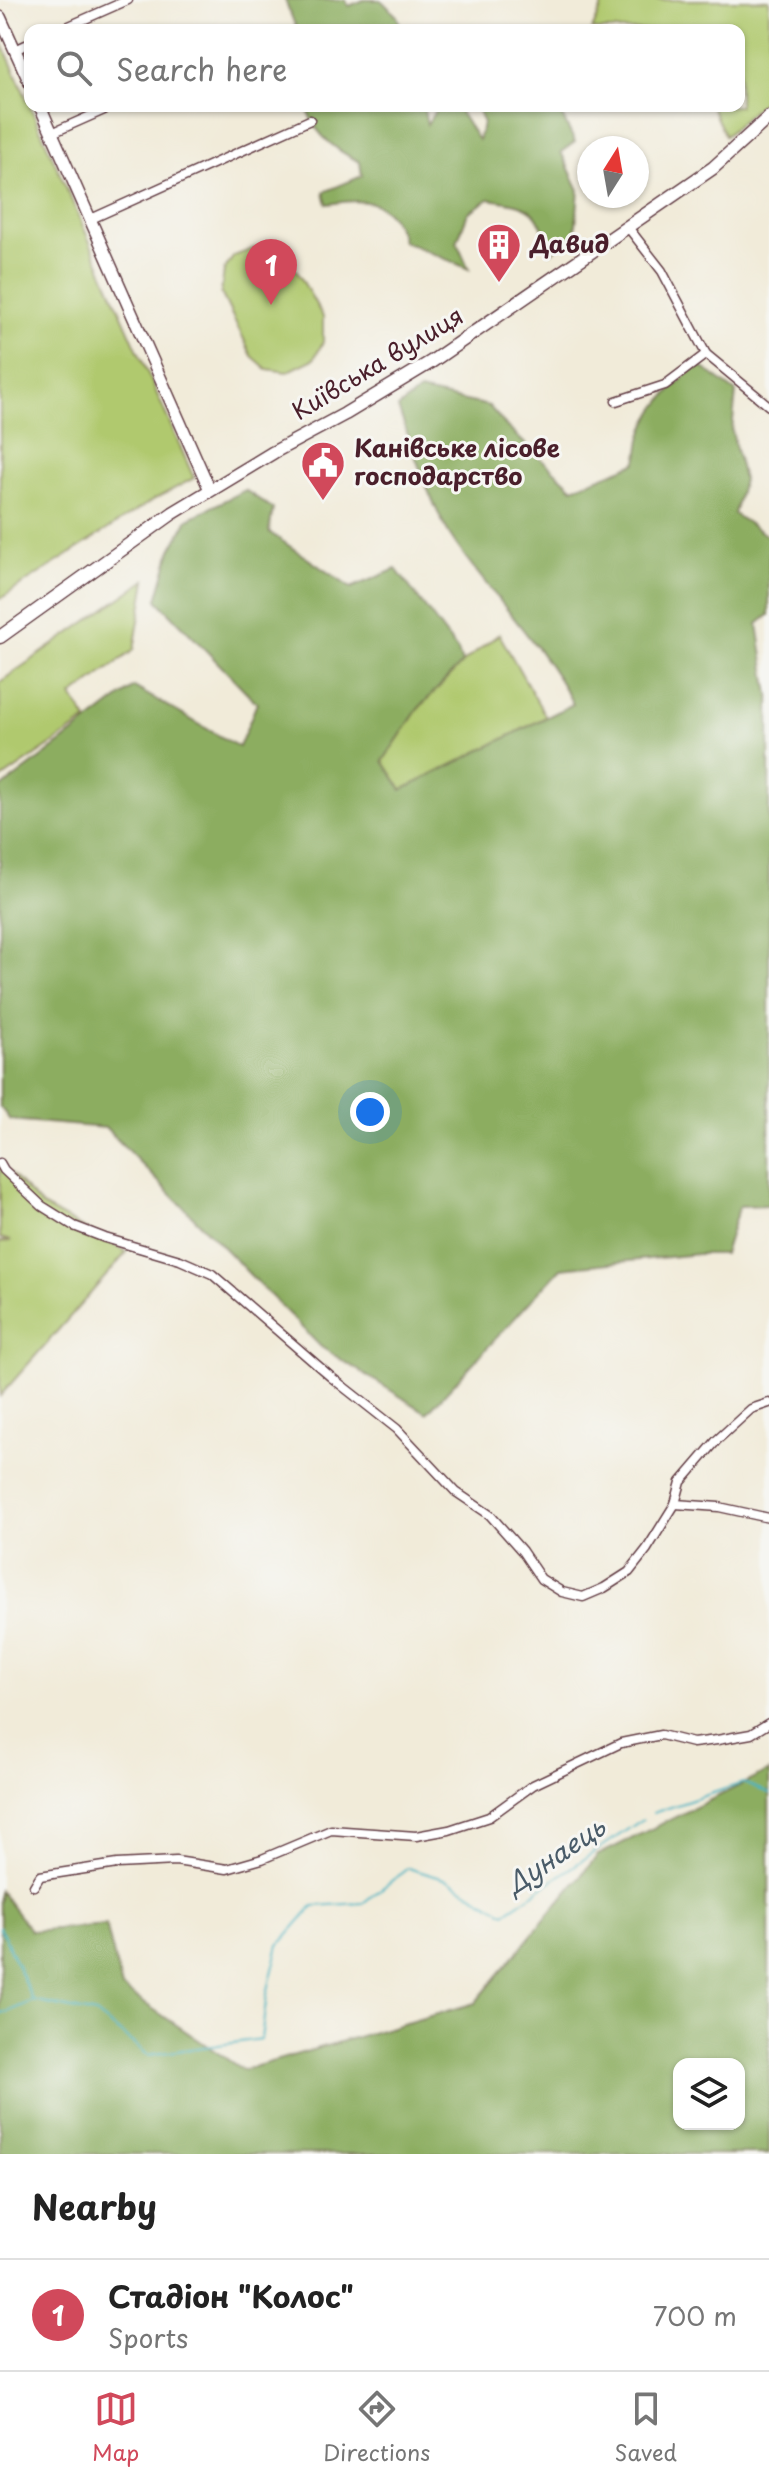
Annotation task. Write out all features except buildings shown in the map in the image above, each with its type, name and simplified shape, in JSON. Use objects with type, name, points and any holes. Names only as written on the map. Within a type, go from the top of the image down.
[{"type":"main road","name":"Київська вулиця","points":[[0,637],[173,513],[431,362],[713,168],[769,117]]},
{"type":"street","points":[[74,24],[128,0]]},
{"type":"street","points":[[0,17],[24,70]]},
{"type":"street","points":[[15,50],[24,46]]},
{"type":"street","points":[[43,112],[210,490]]},
{"type":"street","points":[[52,133],[99,112]]},
{"type":"street","points":[[91,219],[310,120]]},
{"type":"street","points":[[627,226],[662,271],[706,354],[769,406]]},
{"type":"street","points":[[616,401],[665,385],[706,354]]},
{"type":"street","points":[[0,1163],[42,1206],[74,1226],[180,1260],[212,1274],[331,1377],[397,1429],[456,1492],[490,1515],[522,1551],[541,1579],[562,1592],[583,1597],[629,1572],[675,1504],[681,1482],[717,1440],[751,1409],[769,1403]]},
{"type":"street","points":[[675,1504],[719,1507],[769,1518]]},
{"type":"street","points":[[34,1886],[40,1876],[117,1864],[176,1861],[227,1869],[262,1859],[331,1830],[416,1836],[449,1830],[489,1817],[533,1785],[621,1743],[661,1735],[693,1743],[717,1740],[751,1734],[769,1723]]},
{"type":"green space","points":[[285,0],[345,0],[349,6],[364,0],[381,0],[397,16],[400,24],[295,24]]},
{"type":"green space","points":[[602,0],[769,0],[769,96],[725,136],[714,112],[745,112],[745,24],[595,24]]},
{"type":"green space","points":[[0,38],[24,92],[24,112],[33,112],[194,478],[153,500],[0,599]]},
{"type":"green space","points":[[309,112],[424,112],[427,124],[434,112],[460,112],[478,140],[483,123],[478,112],[560,112],[575,142],[561,152],[577,186],[575,236],[550,253],[542,227],[532,212],[516,204],[489,199],[468,213],[457,242],[469,269],[403,241],[391,216],[375,204],[354,201],[327,204],[324,192],[362,176],[360,162],[327,140],[314,125]]},
{"type":"green space","points":[[258,247],[280,253],[297,271],[323,317],[323,342],[314,359],[287,372],[267,369],[252,356],[221,293],[224,270],[234,256]]},
{"type":"green space","points":[[698,364],[736,392],[732,431],[743,480],[734,514],[769,537],[769,615],[758,624],[769,696],[769,1205],[739,1206],[724,1254],[561,1268],[427,1413],[321,1347],[106,1128],[10,1120],[0,1107],[0,789],[134,687],[239,747],[257,703],[157,600],[171,550],[188,519],[245,490],[273,509],[269,532],[351,588],[396,569],[458,651],[462,663],[418,709],[383,761],[402,790],[573,704],[547,662],[447,529],[430,496],[398,408],[419,391],[489,406],[507,427],[573,488],[636,463],[650,417]]},
{"type":"green space","points":[[146,580],[134,650],[72,696],[87,720],[0,780],[0,682]]},
{"type":"green space","points":[[499,634],[546,717],[403,791],[383,761],[418,709],[462,663]]},
{"type":"green space","points":[[0,1163],[42,1206],[127,1252],[0,1396],[0,1242],[11,1241],[0,1238]]},
{"type":"green space","points":[[769,1771],[769,2154],[0,2154],[0,1891],[31,1931],[106,1925],[122,1988],[243,2070],[475,2003],[598,1855]]},
{"type":"waterway","name":"Дунаець","points":[[653,1813],[743,1783],[769,1793]]},
{"type":"waterway","name":"Дунаець","points":[[0,2015],[33,2001],[96,2014],[148,2055],[261,2039],[267,1994],[279,1945],[313,1906],[363,1903],[408,1868],[448,1880],[505,1913],[643,1819]]},
{"type":"waterway","points":[[0,1927],[32,1999]]},
{"type":"place","name":"Давид","points":[[499,284]]},
{"type":"place","name":"Стадіон \"Колос\"","points":[[271,305]]},
{"type":"place","name":"Канівське лісове господарство","points":[[323,502]]}]
